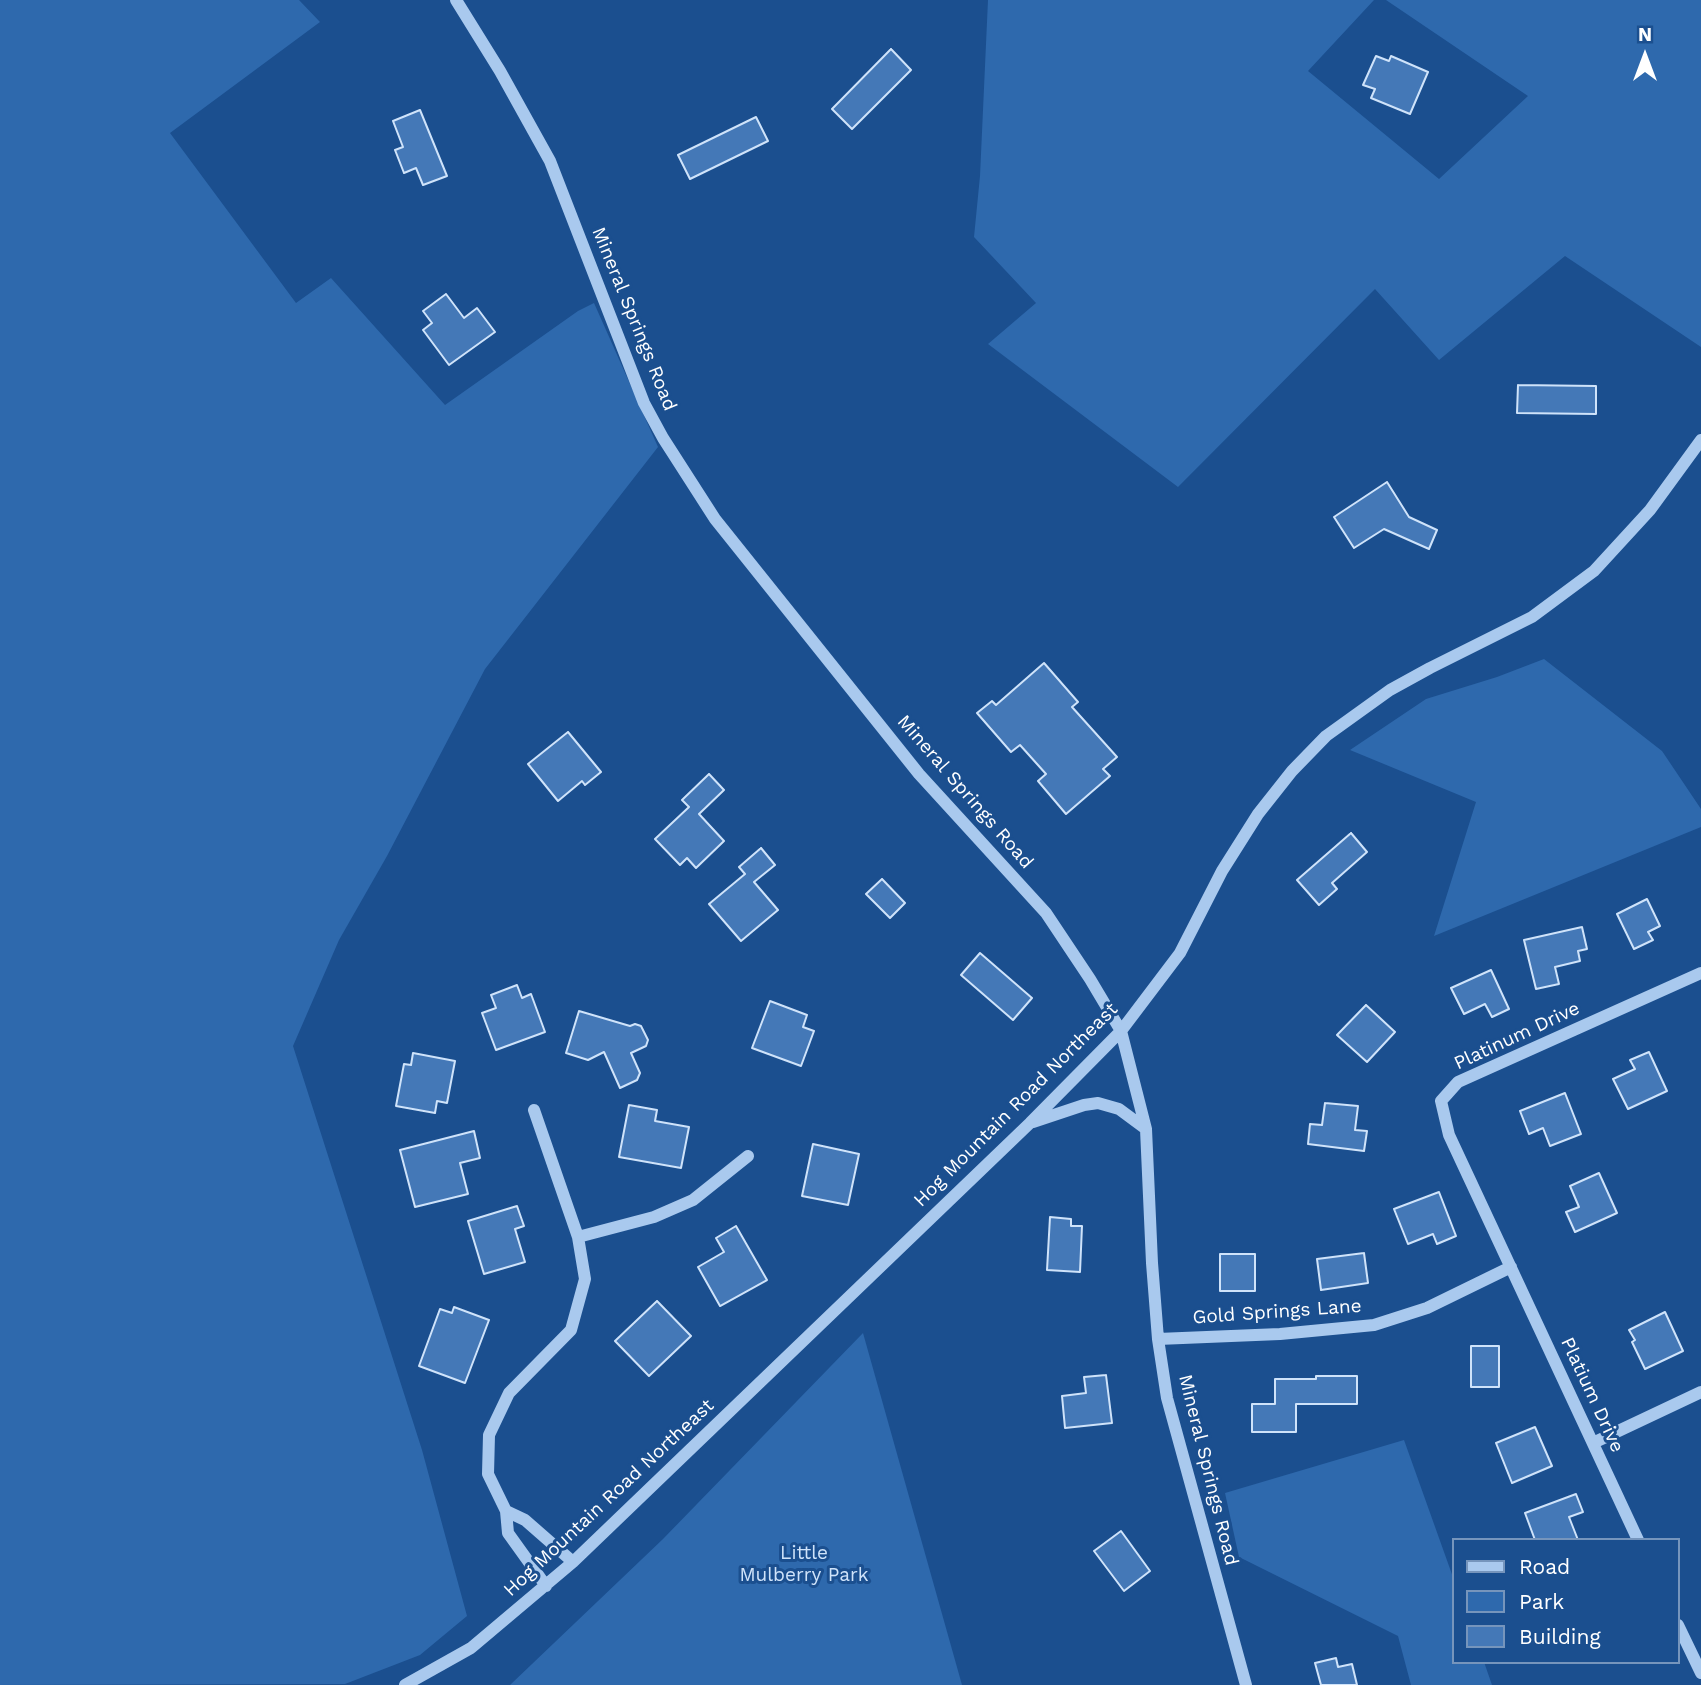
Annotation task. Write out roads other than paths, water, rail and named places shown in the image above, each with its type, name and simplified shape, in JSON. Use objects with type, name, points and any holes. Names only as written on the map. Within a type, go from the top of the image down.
[{"type":"street","name":"Mineral Springs Road","points":[[456,0],[500,71],[550,162],[644,403],[715,519],[919,774],[1046,913],[1121,1031],[1146,1129],[1158,1339],[1167,1398],[1247,1685]]},
{"type":"street","name":"Hog Mountain Road Northeast","points":[[405,1685],[471,1648],[573,1562],[1030,1123],[1121,1031],[1180,953],[1223,871],[1258,814],[1292,771],[1326,736],[1390,690],[1532,617],[1594,571],[1650,510],[1701,440]]},
{"type":"street","name":"Platinum Drive","points":[[1511,1267],[1449,1135],[1441,1101],[1458,1082],[1701,973]]},
{"type":"street","points":[[1030,1123],[1098,1103],[1119,1109],[1146,1129]]},
{"type":"street","points":[[534,1110],[578,1237],[585,1279],[571,1329],[509,1393],[489,1435],[488,1474],[506,1511],[508,1533],[546,1586]]},
{"type":"street","points":[[578,1237],[654,1217],[693,1200],[748,1156]]},
{"type":"street","name":"Gold Springs Lane","points":[[1158,1339],[1280,1334],[1374,1325],[1427,1308],[1511,1267]]},
{"type":"street","name":"Platium Drive","points":[[1511,1267],[1637,1538]]},
{"type":"street","points":[[1593,1443],[1701,1392]]},
{"type":"street","points":[[506,1511],[526,1520],[573,1562]]},
{"type":"street","points":[[1680,1629],[1701,1673]]},
{"type":"park label","name":"Little Mulberry Park","points":[[804,1564]]}]
